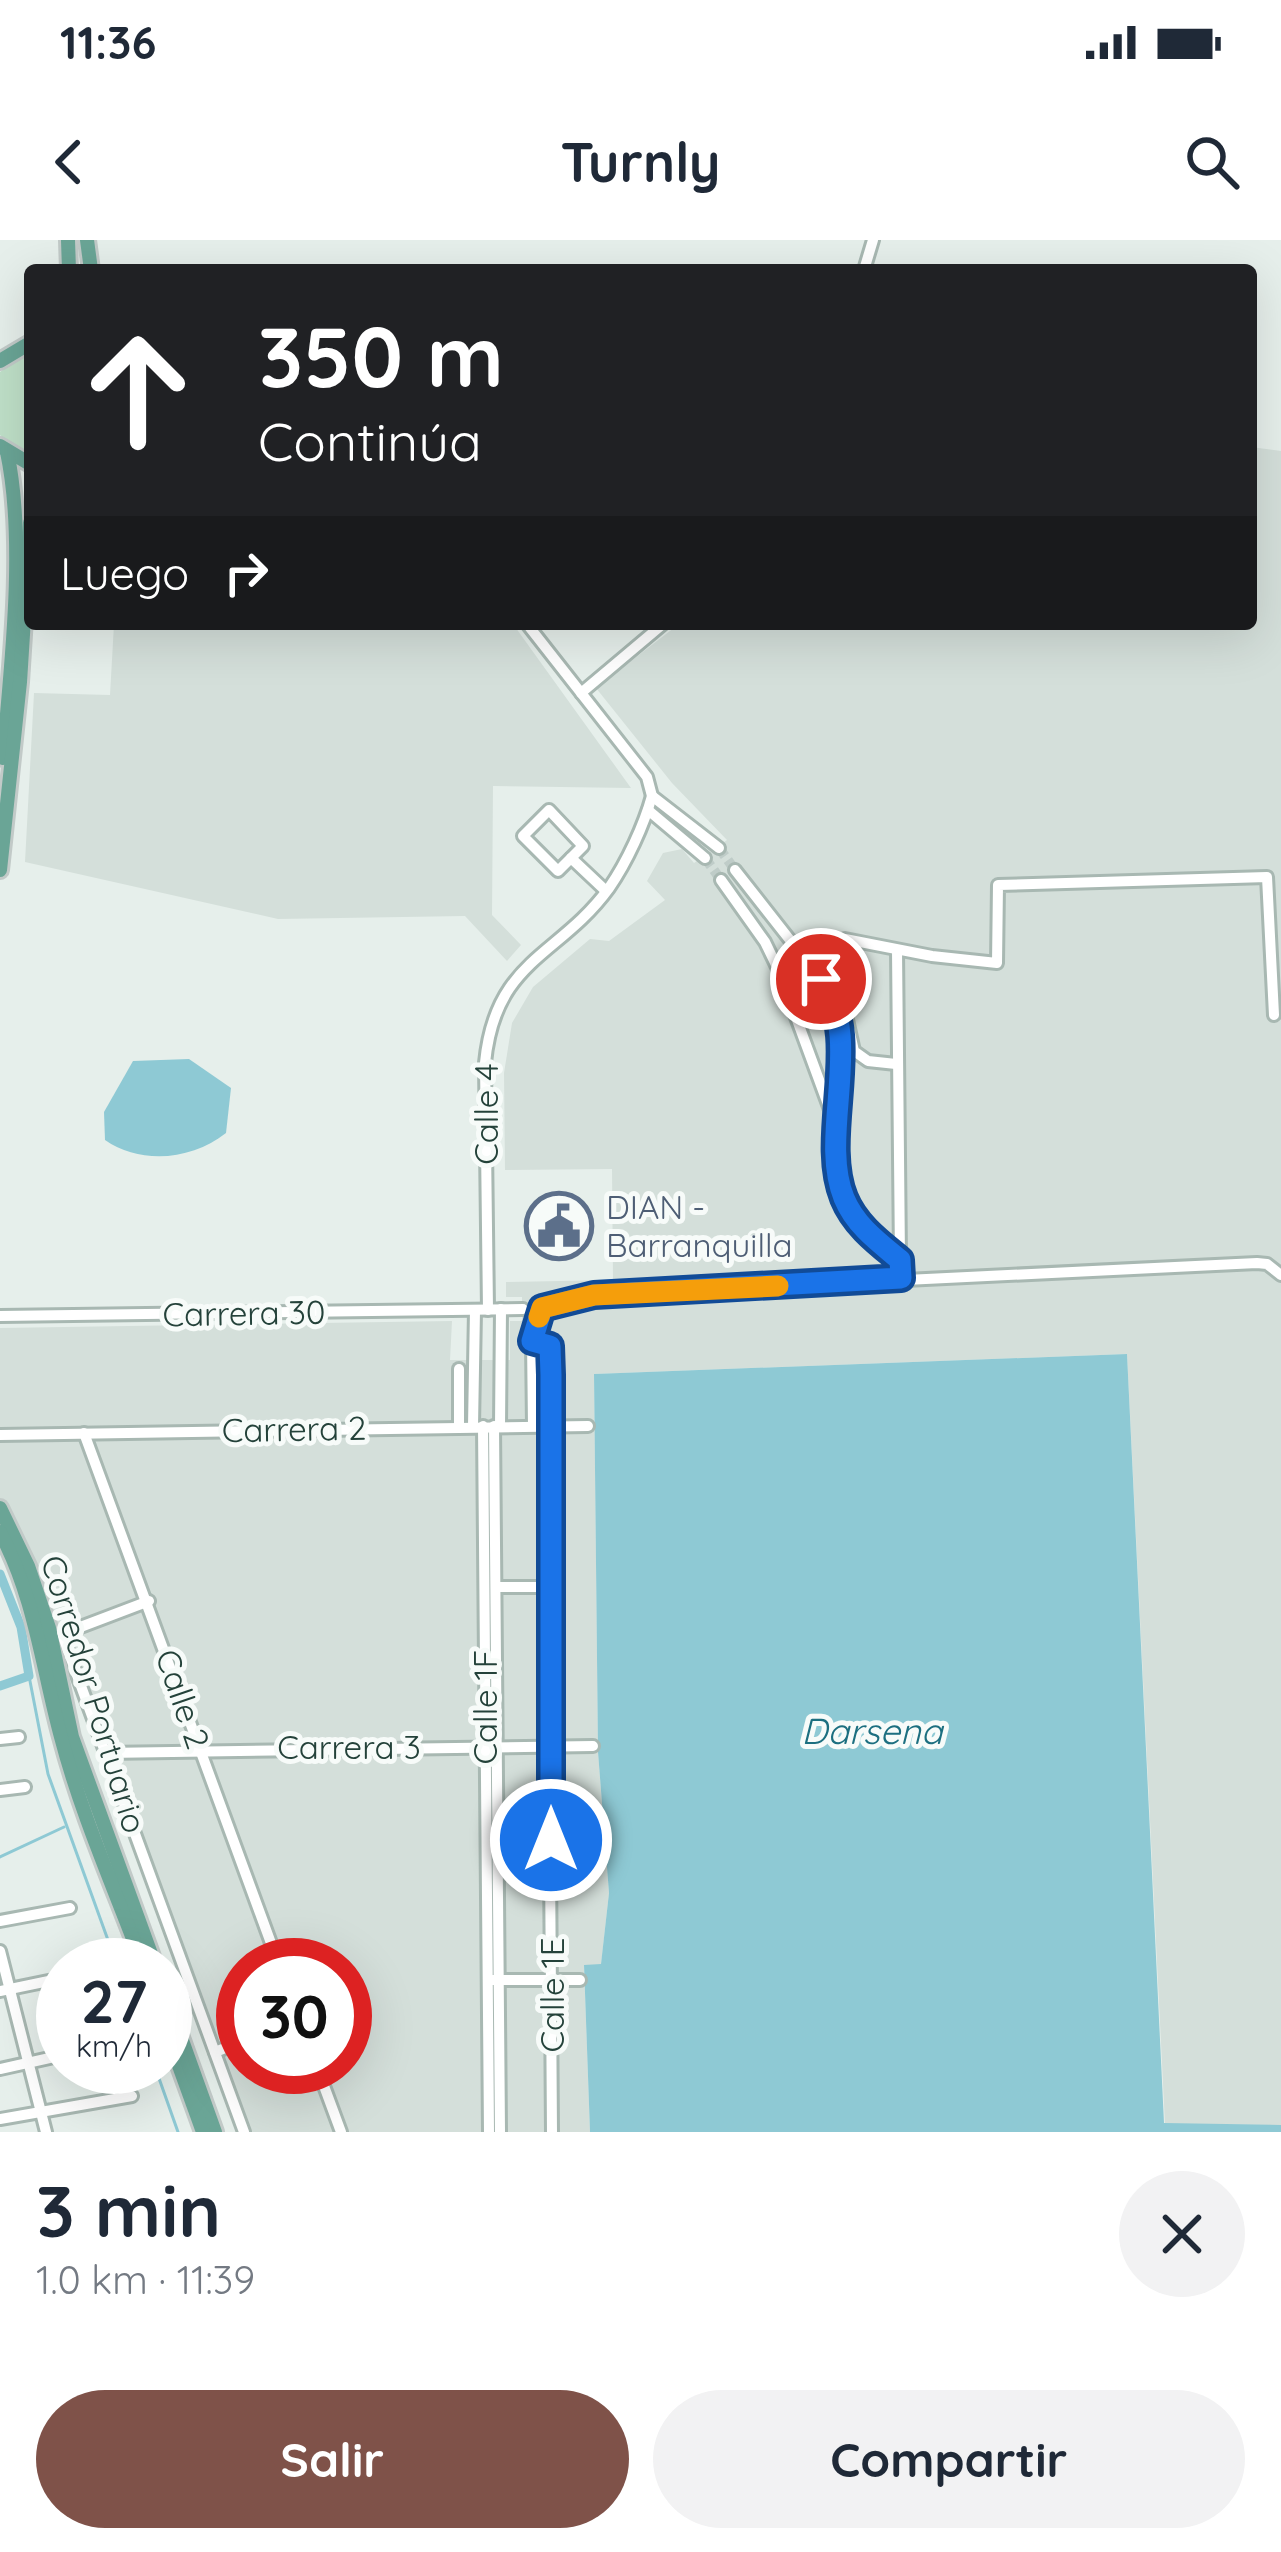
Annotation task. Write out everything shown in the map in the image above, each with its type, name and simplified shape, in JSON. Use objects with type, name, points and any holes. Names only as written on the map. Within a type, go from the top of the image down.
[{"type":"main road","points":[[0,791],[15,537],[15,490],[3,449]]},
{"type":"main road","points":[[0,870],[24,618]]},
{"type":"main road","name":"Corredor Portuario","points":[[0,1508],[28,1566],[50,1634],[72,1737],[145,1938]]},
{"type":"main road","name":"Corredor Portuario","points":[[0,1532],[50,1634],[62,1742],[132,1938]]},
{"type":"main road","points":[[192,2068],[215,2132]]},
{"type":"main road","points":[[189,2094],[203,2132]]},
{"type":"street","points":[[532,630],[647,777],[652,796],[719,848]]},
{"type":"street","points":[[580,693],[656,630]]},
{"type":"street","name":"Calle 4","points":[[488,1310],[485,1063],[491,1025],[523,970],[606,891],[652,796]]},
{"type":"street","points":[[549,810],[583,846],[571,858],[558,871],[523,836],[549,810]]},
{"type":"street","points":[[648,811],[705,858]]},
{"type":"street","points":[[571,858],[606,891]]},
{"type":"street","points":[[736,870],[830,991],[840,1035],[837,1129],[846,1202],[859,1224],[900,1260]]},
{"type":"street","points":[[1267,877],[1274,1016]]},
{"type":"street","points":[[896,1064],[868,1060],[854,1051],[846,1021],[845,939],[997,963],[998,885],[1281,877]]},
{"type":"street","points":[[721,880],[765,942],[779,971],[837,1129]]},
{"type":"street","points":[[897,950],[901,1278]]},
{"type":"street","name":"Carrera 30","points":[[0,1316],[488,1310],[533,1308],[594,1295],[1257,1263],[1281,1275]]},
{"type":"street","points":[[533,1308],[533,1426]]},
{"type":"street","name":"Calle 1F","points":[[488,1310],[501,1352],[488,1426],[493,1980],[500,2132]]},
{"type":"street","name":"Calle 1F","points":[[488,1310],[475,1352],[488,1426],[496,1587],[490,1605]]},
{"type":"street","name":"Calle 1E","points":[[532,1341],[550,1346],[552,2132]]},
{"type":"street","points":[[475,1352],[501,1352]]},
{"type":"street","points":[[459,1369],[459,1426]]},
{"type":"street","name":"Carrera 2","points":[[0,1435],[588,1426]]},
{"type":"street","name":"Calle 2","points":[[85,1433],[269,1938]]},
{"type":"street","points":[[496,1587],[548,1587]]},
{"type":"street","points":[[149,1601],[50,1634],[105,1753],[244,2132]]},
{"type":"street","points":[[0,1738],[19,1737]]},
{"type":"street","name":"Carrera 3","points":[[105,1753],[593,1747]]},
{"type":"street","points":[[0,1790],[25,1787]]},
{"type":"street","points":[[0,1921],[70,1908]]},
{"type":"street","points":[[0,1951],[4,1991],[46,2132]]},
{"type":"street","points":[[493,1980],[580,1980]]},
{"type":"street","name":"Calle 1F","points":[[489,2132],[493,1980]]},
{"type":"street","points":[[4,1991],[36,1984]]},
{"type":"street","points":[[0,2069],[36,2061]]},
{"type":"street","points":[[327,2094],[341,2132]]},
{"type":"street","points":[[0,2119],[132,2096]]},
{"type":"shaded area","points":[[1257,448],[1281,451],[1281,2125],[1165,2124],[1127,1354],[594,1374],[598,1752],[609,1893],[601,1965],[584,1966],[590,2132],[239,2132],[225,2094],[372,2094],[372,1938],[216,1938],[216,2070],[192,2006],[192,1938],[167,1938],[59,1650],[31,1559],[0,1498],[0,1328],[452,1321],[450,1360],[510,1360],[510,1321],[522,1321],[522,1297],[506,1297],[506,1282],[613,1280],[612,1169],[505,1170],[504,1073],[512,1023],[533,987],[590,939],[609,941],[665,900],[647,881],[663,853],[682,849],[694,863],[727,840],[672,783],[596,688],[671,630],[1257,630]]},
{"type":"shaded area","points":[[114,630],[517,630],[631,788],[493,786],[492,915],[521,945],[507,961],[465,916],[278,919],[25,862],[34,693],[110,695]]},
{"type":"green space","points":[[24,354],[24,454],[0,435],[0,372]]},
{"type":"water","points":[[189,1059],[231,1088],[226,1133],[198,1149],[166,1156],[134,1153],[105,1140],[104,1112],[133,1061]]},
{"type":"water","name":"Darsena","points":[[1127,1354],[1164,2123],[1281,2125],[1281,2132],[590,2132],[584,1965],[601,1964],[609,1893],[598,1752],[594,1374]]},
{"type":"waterway","points":[[0,1574],[21,1627],[29,1676],[0,1686]]},
{"type":"waterway","points":[[29,1676],[48,1774],[107,1938]]},
{"type":"waterway","points":[[0,1857],[64,1827]]},
{"type":"waterway","points":[[165,2094],[178,2132]]},
{"type":"tunnel","points":[[719,848],[735,870]]},
{"type":"tunnel","points":[[705,858],[721,880]]},
{"type":"slow traffic","points":[[539,1317],[542,1308],[594,1295],[778,1286]]},
{"type":"place","name":"DIAN - Barranquilla","points":[[559,1226]]},
{"type":"route","points":[[551,1840],[551,1375],[550,1346],[532,1341],[535,1329],[542,1308],[594,1295],[901,1278],[900,1260],[859,1224],[842,1193],[837,1129],[840,1035],[830,991],[821,979]]}]
